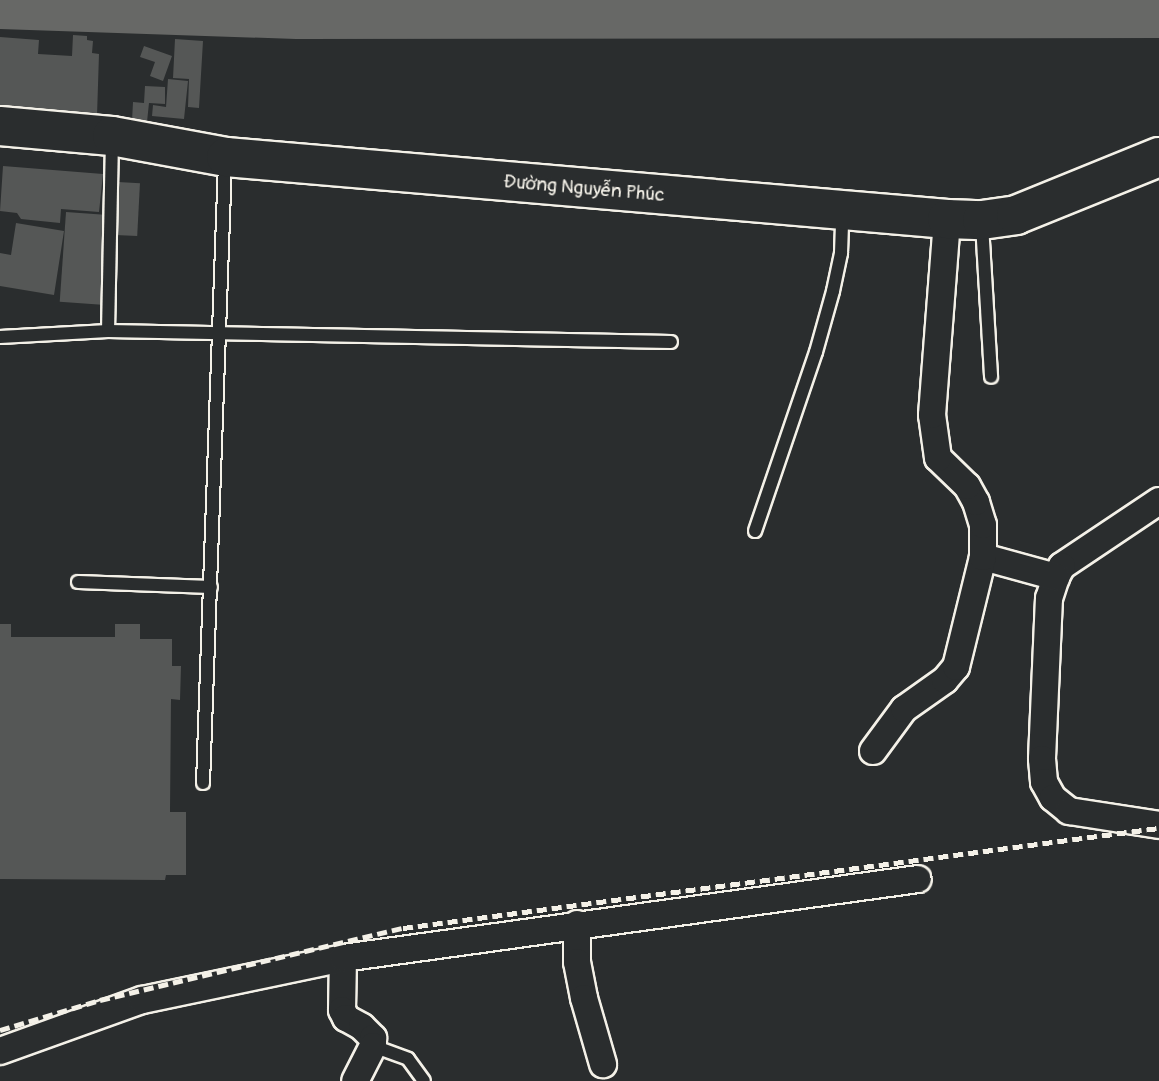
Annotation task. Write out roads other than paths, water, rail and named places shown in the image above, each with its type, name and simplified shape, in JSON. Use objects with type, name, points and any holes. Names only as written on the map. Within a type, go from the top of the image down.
[{"type":"main road","name":"Đường Nguyễn Phúc","points":[[0,126],[112,136],[226,157],[965,220],[1016,215],[1159,157]]},
{"type":"street","points":[[873,751],[904,709],[945,680],[956,667],[984,557],[983,525],[976,502],[967,486],[938,458],[932,415],[965,220]]},
{"type":"street","points":[[1159,501],[1062,566],[1056,577],[1049,598],[1044,782],[1053,798],[1069,811],[1159,825]]},
{"type":"street","points":[[984,557],[1056,577]]},
{"type":"street","points":[[0,1051],[142,1000],[343,958],[918,879]]},
{"type":"street","points":[[577,924],[577,962],[584,998],[603,1064]]},
{"type":"street","points":[[343,958],[342,1010],[346,1018],[370,1033],[373,1046],[355,1081]]},
{"type":"lane","points":[[108,331],[112,136]]},
{"type":"lane","points":[[203,783],[226,157]]},
{"type":"lane","points":[[755,531],[816,352],[833,291],[841,253],[843,211]]},
{"type":"lane","points":[[965,220],[991,377]]},
{"type":"lane","points":[[0,337],[108,331],[671,342]]},
{"type":"lane","points":[[78,582],[211,587]]},
{"type":"lane","points":[[373,1046],[408,1059],[424,1081]]},
{"type":"railway","points":[[0,1030],[100,1000],[403,928],[1159,828]]}]
